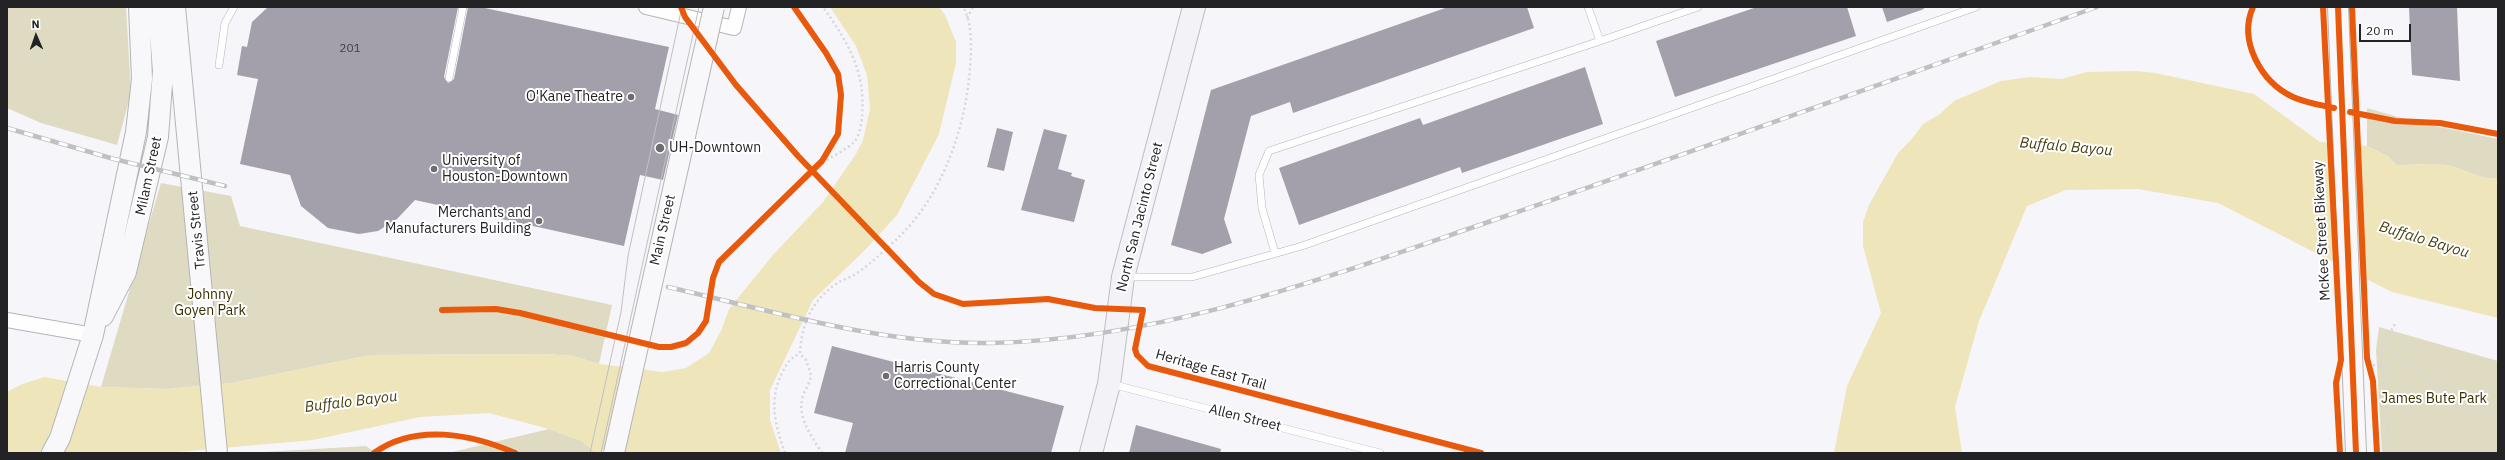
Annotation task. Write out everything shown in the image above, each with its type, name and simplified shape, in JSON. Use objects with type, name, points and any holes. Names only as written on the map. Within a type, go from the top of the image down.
[{"type":"main road","name":"Milam Street","points":[[52,453],[60,438],[92,335],[140,106],[142,54],[139,7]]},
{"type":"main road","name":"Main Street","points":[[614,453],[714,7]]},
{"type":"main road","name":"North San Jacinto Street","points":[[1091,453],[1109,384],[1123,277],[1194,7]]},
{"type":"main road","points":[[2338,7],[2356,453]]},
{"type":"main road","name":"Milam Street","points":[[92,335],[126,272],[158,137],[163,71],[171,8]]},
{"type":"main road","name":"Travis Street","points":[[171,8],[206,320],[217,453]]},
{"type":"street","points":[[646,7],[734,28],[738,8]]},
{"type":"street","points":[[7,320],[92,335]]},
{"type":"lane","points":[[219,65],[225,23],[234,7]]},
{"type":"lane","points":[[449,78],[463,7]]},
{"type":"lane","points":[[1588,7],[1600,40]]},
{"type":"lane","points":[[1275,253],[1262,208],[1259,175],[1269,151],[1698,7]]},
{"type":"lane","points":[[1123,277],[1192,277],[1275,253],[1976,7]]},
{"type":"lane","name":"Allen Street","points":[[1109,384],[1380,453]]},
{"type":"path","points":[[812,170],[855,142],[862,122],[864,96],[859,71],[854,58],[842,33],[823,7]]},
{"type":"path","points":[[822,453],[813,438],[802,412],[803,395],[811,375],[806,360],[800,354],[802,329],[818,299],[836,284],[857,273],[900,236],[925,206],[942,176],[959,130],[968,91],[972,54],[967,19],[963,7]]},
{"type":"path","points":[[967,19],[973,7]]},
{"type":"path","points":[[818,165],[829,149]]},
{"type":"path","points":[[880,240],[895,256]]},
{"type":"path","points":[[2390,453],[2382,369],[2382,348],[2396,322]]},
{"type":"path","points":[[785,453],[775,421],[774,394],[787,364],[792,357],[800,354]]},
{"type":"path","points":[[2367,358],[2371,373]]},
{"type":"path","points":[[2382,369],[2390,360],[2398,358],[2406,359],[2455,403],[2476,412],[2498,416]]},
{"type":"path","points":[[2373,365],[2382,369]]},
{"type":"green space","points":[[7,7],[126,7],[131,93],[117,145],[41,123],[7,108]]},
{"type":"green space","points":[[2367,108],[2416,122],[2498,139],[2498,178],[2484,178],[2457,168],[2443,165],[2397,165],[2387,156],[2367,146]]},
{"type":"green space","name":"Johnny Goyen Park","points":[[161,183],[231,196],[240,226],[612,305],[599,364],[573,356],[544,354],[371,355],[232,383],[168,389],[101,387]]},
{"type":"green space","name":"James Bute Park","points":[[2379,327],[2498,361],[2498,453],[2382,453],[2376,350]]},
{"type":"green space","points":[[549,429],[582,441],[596,453],[448,453]]},
{"type":"green space","points":[[366,446],[376,453],[247,453]]},
{"type":"water","name":"Buffalo Bayou","points":[[830,7],[939,7],[945,15],[956,42],[956,63],[939,134],[897,215],[865,250],[813,300],[770,390],[770,420],[781,453],[596,453],[582,441],[549,429],[489,413],[420,417],[313,440],[165,453],[7,453],[7,392],[20,385],[44,377],[101,387],[168,389],[232,383],[371,355],[544,354],[573,356],[599,364],[663,372],[686,368],[709,353],[721,331],[729,309],[772,256],[823,202],[856,154],[863,140],[870,109],[867,75],[856,46]]},
{"type":"water","name":"Buffalo Bayou","points":[[2135,71],[2155,73],[2254,94],[2320,142],[2367,146],[2387,156],[2397,165],[2443,165],[2457,168],[2484,178],[2498,178],[2498,318],[2392,292],[2218,203],[2138,189],[2066,190],[2027,206],[1979,321],[1955,407],[1962,453],[1834,453],[1847,386],[1881,313],[1863,246],[1863,222],[1869,205],[1898,153],[1911,140],[1923,124],[1940,114],[1954,101],[2001,81],[2030,77],[2062,79],[2086,72]]},
{"type":"building","name":"University of Houston-Downtown","points":[[268,7],[458,7],[444,77],[448,83],[454,79],[468,7],[480,7],[669,47],[655,109],[678,115],[663,180],[640,175],[624,246],[415,200],[397,219],[378,231],[359,234],[328,228],[301,206],[290,175],[240,164],[258,79],[237,75],[242,46],[247,47],[252,22]]},
{"type":"building","points":[[1448,7],[1527,7],[1534,28],[1293,113],[1290,102],[1251,116],[1224,219],[1232,243],[1202,254],[1171,245],[1211,90]]},
{"type":"building","points":[[1757,7],[1847,7],[1856,36],[1675,97],[1656,41]]},
{"type":"building","points":[[1882,7],[1923,7],[1924,9],[1887,22]]},
{"type":"building","points":[[2409,7],[2457,7],[2460,81],[2412,75]]},
{"type":"building","points":[[1585,67],[1603,124],[1462,173],[1460,167],[1299,225],[1279,168],[1420,118],[1423,125]]},
{"type":"building","points":[[997,128],[1013,132],[1004,171],[987,167]]},
{"type":"building","points":[[1044,129],[1067,135],[1058,169],[1072,173],[1071,176],[1085,180],[1074,222],[1021,210]]},
{"type":"building","name":"Harris County Correctional Center","points":[[832,346],[1064,406],[1051,453],[845,453],[853,423],[814,413]]},
{"type":"building","points":[[1136,425],[1221,449],[1220,453],[1129,453]]},
{"type":"tram line","points":[[590,453],[621,312],[628,256],[682,7]]},
{"type":"tram line","points":[[601,453],[699,7]]},
{"type":"railway","points":[[668,287],[828,325],[909,338],[950,342],[991,343],[1057,339],[1121,330],[1185,317],[1311,282],[1647,167],[2097,7]]},
{"type":"railway","points":[[7,128],[114,159],[225,186]]},
{"type":"cycle path","name":"Heritage East Trail","points":[[681,7],[685,17],[736,85],[798,156],[919,282],[934,294],[963,304],[1048,299],[1095,308],[1143,310],[1135,349],[1137,355],[1148,366],[1481,453]]},
{"type":"cycle path","points":[[442,310],[496,309],[520,313],[659,347],[671,347],[686,343],[698,333],[706,321],[713,278],[719,262],[822,161],[838,134],[841,95],[838,74],[826,53],[794,7]]},
{"type":"cycle path","points":[[2253,7],[2249,20],[2248,33],[2255,59],[2262,71],[2281,90],[2293,97],[2334,108]]},
{"type":"cycle path","name":"McKee Street Bikeway","points":[[2323,7],[2341,360],[2336,383],[2340,453]]},
{"type":"cycle path","points":[[2338,7],[2356,453]]},
{"type":"cycle path","points":[[2352,7],[2367,358],[2373,381],[2377,453]]},
{"type":"cycle path","points":[[2350,112],[2395,121],[2440,123],[2498,134]]},
{"type":"cycle path","points":[[374,453],[390,444],[407,438],[425,435],[462,437],[498,446],[515,453]]},
{"type":"place","name":"O'Kane Theatre","points":[[631,97]]},
{"type":"place","name":"UH-Downtown","points":[[660,148]]},
{"type":"place","name":"University of Houston-Downtown","points":[[434,169]]},
{"type":"place","name":"Merchants and Manufacturers Building","points":[[539,221]]},
{"type":"place","name":"Harris County Correctional Center","points":[[886,376]]}]
